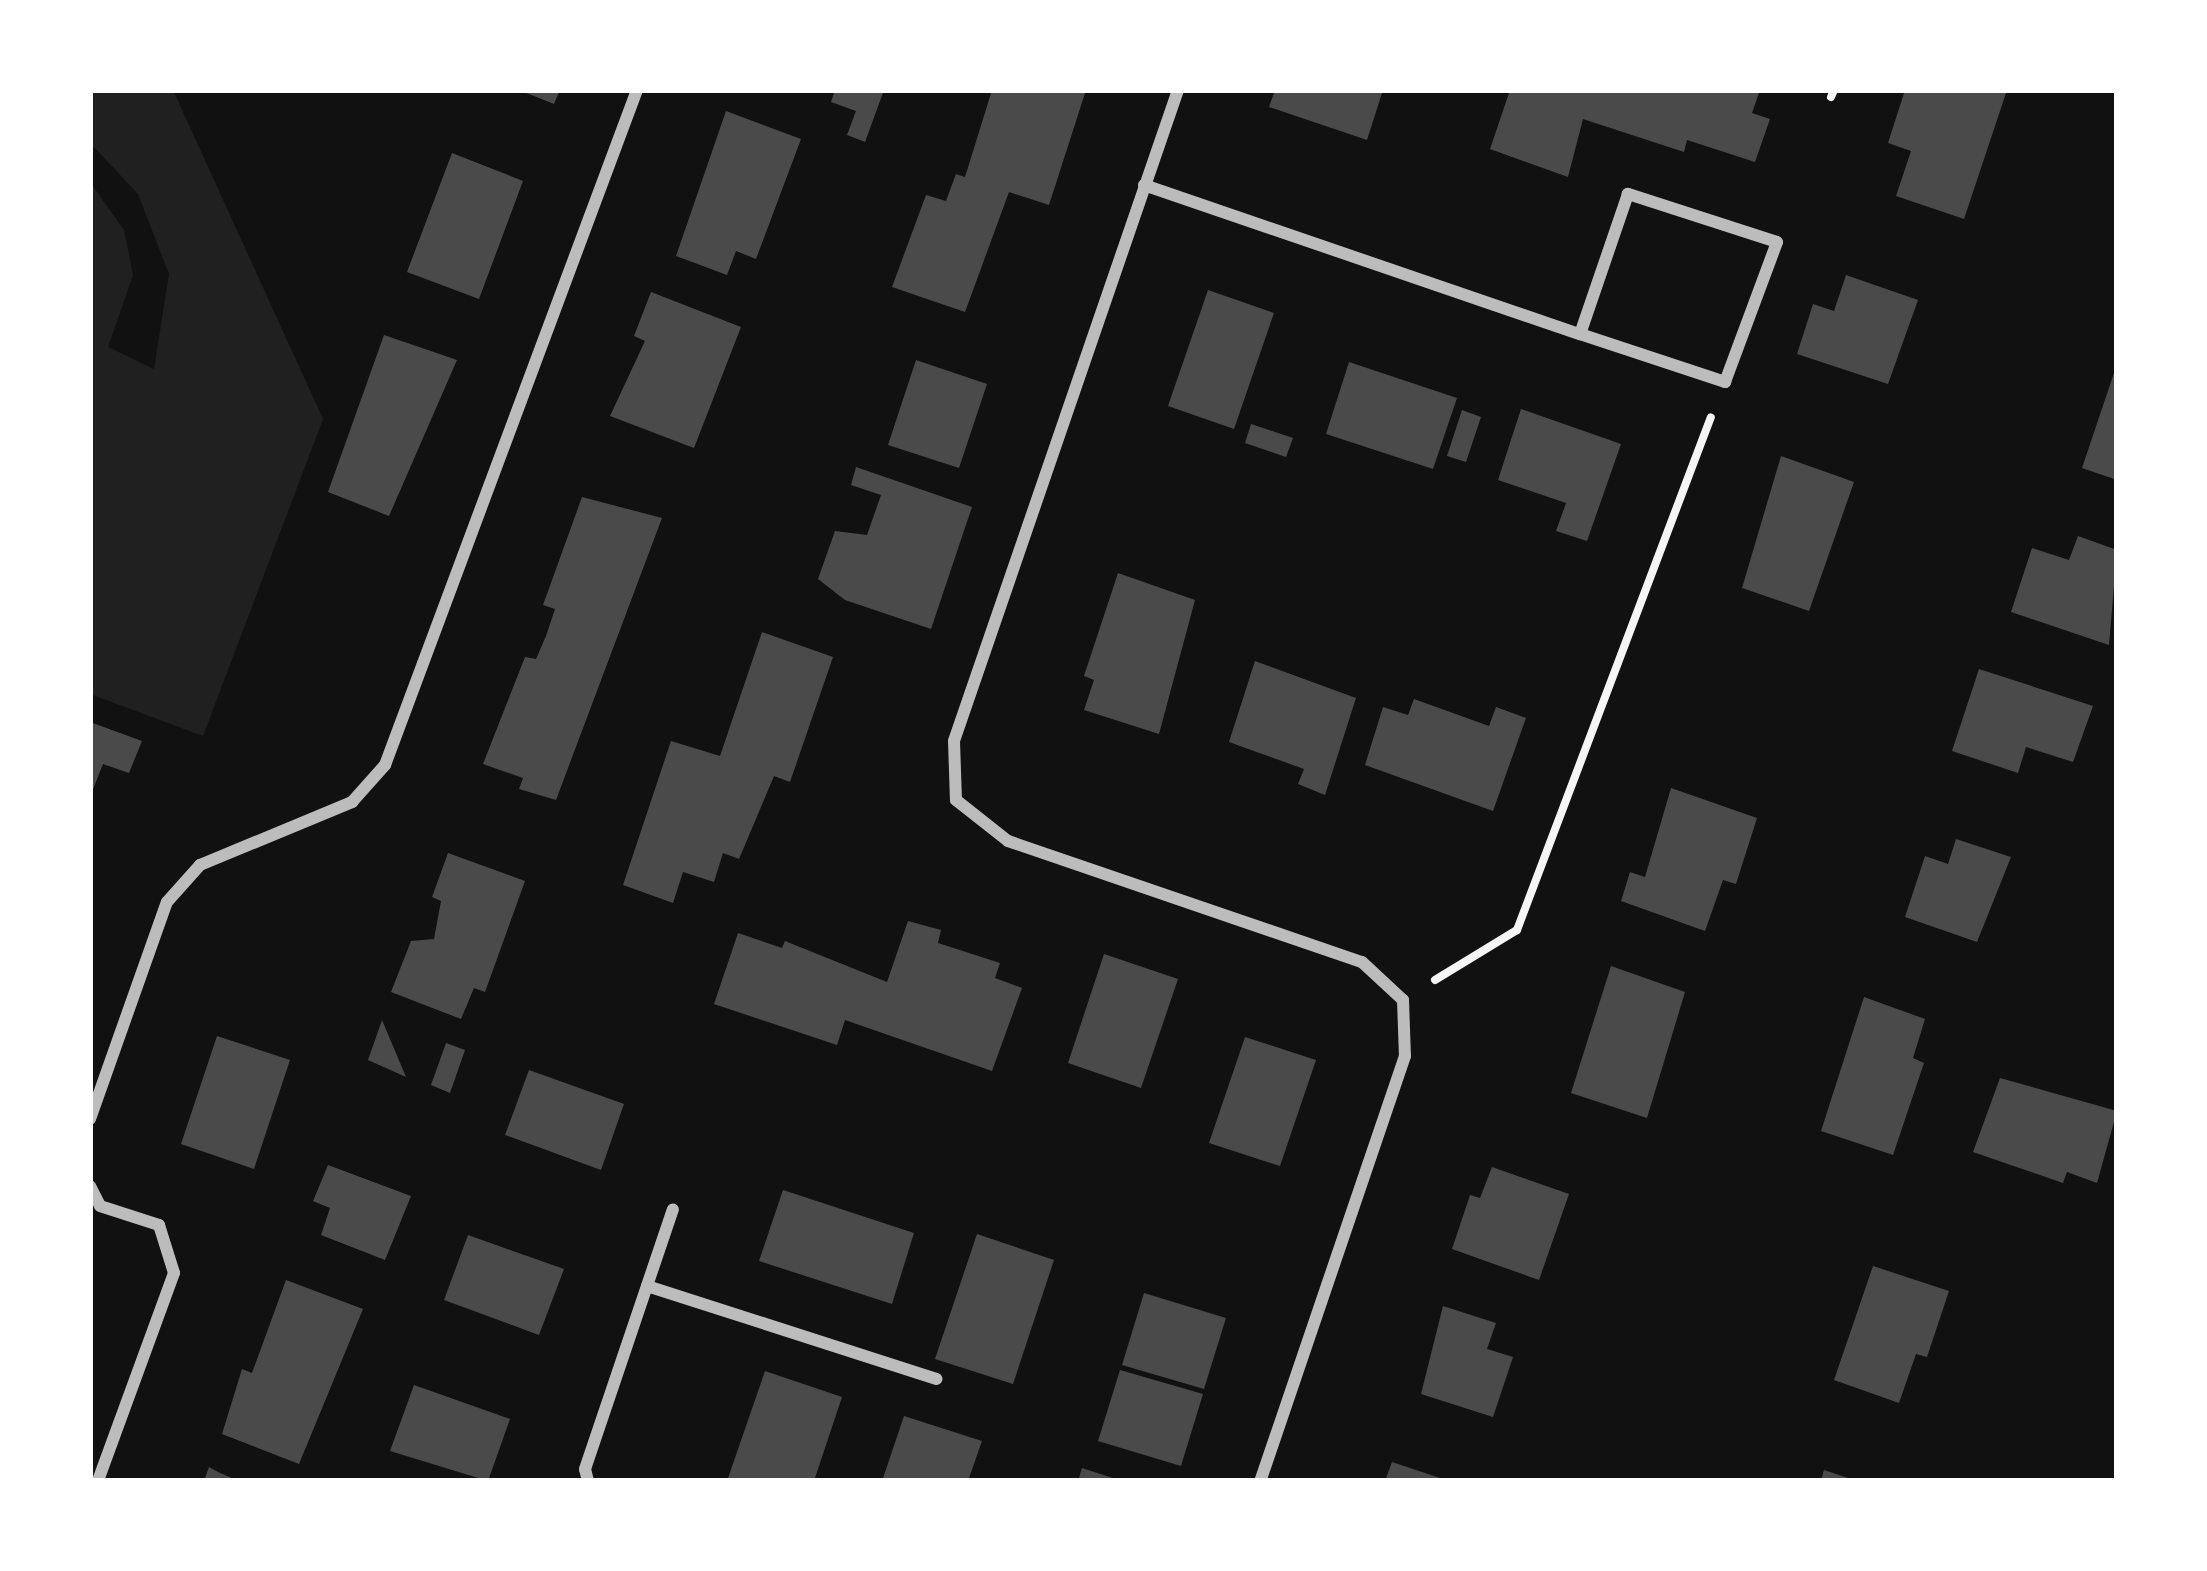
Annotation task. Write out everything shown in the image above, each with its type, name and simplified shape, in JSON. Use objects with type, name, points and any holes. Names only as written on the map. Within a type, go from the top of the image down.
[{"type":"street","points":[[90,1119],[167,902],[200,865],[352,802],[385,765],[637,90]]},
{"type":"street","points":[[1178,90],[954,741],[956,800],[1008,841],[1362,962],[1403,1000],[1405,1056],[1260,1481]]},
{"type":"street","points":[[1144,185],[1580,334],[1725,382],[1777,242],[1628,194],[1580,334]]},
{"type":"street","points":[[90,1186],[100,1206],[160,1226],[174,1273],[98,1481]]},
{"type":"street","points":[[588,1481],[585,1469],[673,1209]]},
{"type":"street","points":[[647,1286],[936,1379]]},
{"type":"path","points":[[1403,1000],[1517,930],[1725,382]]},
{"type":"shaded area","points":[[90,90],[173,90],[323,419],[203,736],[90,694],[90,182],[124,230],[133,275],[108,347],[154,369],[169,274],[138,194],[90,143]]},
{"type":"building","points":[[519,90],[560,90],[554,104]]},
{"type":"building","points":[[835,90],[884,90],[865,142],[847,135],[856,111],[831,102]]},
{"type":"building","points":[[992,90],[1086,90],[1049,205],[1009,192],[965,312],[892,287],[926,195],[946,201],[956,174],[965,177]]},
{"type":"building","points":[[1275,90],[1383,90],[1367,140],[1269,107]]},
{"type":"building","points":[[1510,90],[1760,90],[1752,113],[1770,119],[1755,162],[1687,140],[1684,152],[1583,119],[1568,177],[1490,149]]},
{"type":"building","points":[[1905,90],[2007,90],[1964,219],[1896,196],[1911,151],[1888,143]]},
{"type":"building","points":[[726,111],[801,139],[756,259],[736,251],[727,275],[676,256]]},
{"type":"building","points":[[452,153],[523,181],[479,299],[407,272]]},
{"type":"building","points":[[1846,275],[1918,300],[1888,384],[1797,354],[1813,304],[1834,311]]},
{"type":"building","points":[[1208,290],[1274,313],[1234,429],[1168,406]]},
{"type":"building","points":[[651,292],[741,327],[694,448],[610,416],[645,341],[634,336]]},
{"type":"building","points":[[384,335],[457,360],[389,516],[328,492]]},
{"type":"building","points":[[916,360],[987,384],[959,468],[888,445]]},
{"type":"building","points":[[1349,362],[1457,398],[1433,469],[1326,434]]},
{"type":"building","points":[[2117,367],[2117,480],[2082,468]]},
{"type":"building","points":[[1521,409],[1621,444],[1587,541],[1556,531],[1566,503],[1498,480]]},
{"type":"building","points":[[1462,410],[1481,417],[1466,462],[1447,456]]},
{"type":"building","points":[[1251,424],[1293,438],[1286,457],[1245,443]]},
{"type":"building","points":[[1781,456],[1854,482],[1809,611],[1742,588]]},
{"type":"building","points":[[856,467],[972,507],[931,629],[845,600],[818,579],[835,531],[867,535],[881,495],[851,485]]},
{"type":"building","points":[[582,497],[662,518],[556,800],[519,789],[523,778],[483,764],[525,657],[536,659],[546,636],[555,609],[543,605]]},
{"type":"building","points":[[2078,536],[2117,550],[2109,645],[2011,612],[2032,548],[2069,560]]},
{"type":"building","points":[[1118,573],[1195,600],[1159,734],[1084,710],[1094,680],[1084,676]]},
{"type":"building","points":[[762,632],[833,657],[790,782],[774,776],[739,859],[723,853],[714,882],[683,872],[673,903],[623,885],[671,741],[720,756]]},
{"type":"building","points":[[1255,661],[1356,698],[1325,795],[1298,784],[1304,769],[1229,742]]},
{"type":"building","points":[[1979,669],[2093,706],[2073,762],[2026,747],[2018,773],[1952,751]]},
{"type":"building","points":[[1414,699],[1489,726],[1496,707],[1526,718],[1493,811],[1365,765],[1383,707],[1408,715]]},
{"type":"building","points":[[90,722],[142,741],[129,773],[103,764],[90,797]]},
{"type":"building","points":[[1671,788],[1757,818],[1736,884],[1723,880],[1705,931],[1621,901],[1630,872],[1645,877]]},
{"type":"building","points":[[1956,839],[2011,857],[1977,942],[1905,917],[1925,856],[1948,864]]},
{"type":"building","points":[[448,853],[525,881],[485,992],[474,988],[461,1019],[391,992],[411,941],[434,939],[441,901],[432,897]]},
{"type":"building","points":[[908,921],[941,930],[938,943],[1000,963],[995,978],[1022,988],[992,1071],[845,1020],[837,1045],[714,1004],[738,933],[782,948],[785,941],[887,982]]},
{"type":"building","points":[[1104,954],[1178,979],[1141,1088],[1068,1063]]},
{"type":"building","points":[[1611,966],[1685,992],[1647,1118],[1571,1093]]},
{"type":"building","points":[[1864,997],[1925,1019],[1913,1058],[1924,1063],[1893,1155],[1821,1131]]},
{"type":"building","points":[[382,1020],[406,1077],[368,1060]]},
{"type":"building","points":[[217,1036],[290,1060],[254,1169],[181,1144]]},
{"type":"building","points":[[1245,1037],[1316,1060],[1280,1166],[1209,1143]]},
{"type":"building","points":[[446,1043],[465,1050],[450,1093],[431,1085]]},
{"type":"building","points":[[529,1070],[624,1104],[601,1170],[505,1135]]},
{"type":"building","points":[[2000,1078],[2117,1111],[2097,1183],[2067,1172],[2063,1183],[1973,1152]]},
{"type":"building","points":[[328,1165],[411,1196],[385,1260],[321,1235],[330,1208],[313,1201]]},
{"type":"building","points":[[1492,1167],[1569,1194],[1539,1280],[1452,1249],[1470,1195],[1480,1198]]},
{"type":"building","points":[[783,1190],[914,1233],[892,1304],[759,1261]]},
{"type":"building","points":[[977,1234],[1054,1260],[1013,1384],[935,1359]]},
{"type":"building","points":[[468,1235],[564,1269],[539,1335],[444,1300]]},
{"type":"building","points":[[1873,1266],[1949,1291],[1927,1357],[1916,1354],[1899,1403],[1834,1380]]},
{"type":"building","points":[[286,1280],[363,1309],[299,1464],[222,1434],[242,1369],[252,1373]]},
{"type":"building","points":[[1144,1293],[1226,1318],[1204,1389],[1122,1365]]},
{"type":"building","points":[[1443,1306],[1496,1323],[1487,1349],[1513,1357],[1493,1417],[1421,1394]]},
{"type":"building","points":[[1120,1370],[1203,1394],[1181,1466],[1098,1441]]},
{"type":"building","points":[[765,1371],[842,1397],[814,1481],[727,1481]]},
{"type":"building","points":[[414,1385],[510,1419],[488,1481],[390,1451]]},
{"type":"building","points":[[904,1416],[982,1441],[968,1481],[882,1481]]},
{"type":"building","points":[[1392,1462],[1446,1480],[1446,1481],[1385,1481]]},
{"type":"building","points":[[209,1467],[218,1472],[239,1481],[204,1481]]},
{"type":"building","points":[[1082,1468],[1119,1480],[1119,1481],[1078,1481]]},
{"type":"building","points":[[1824,1470],[1854,1480],[1854,1481],[1821,1481]]}]
